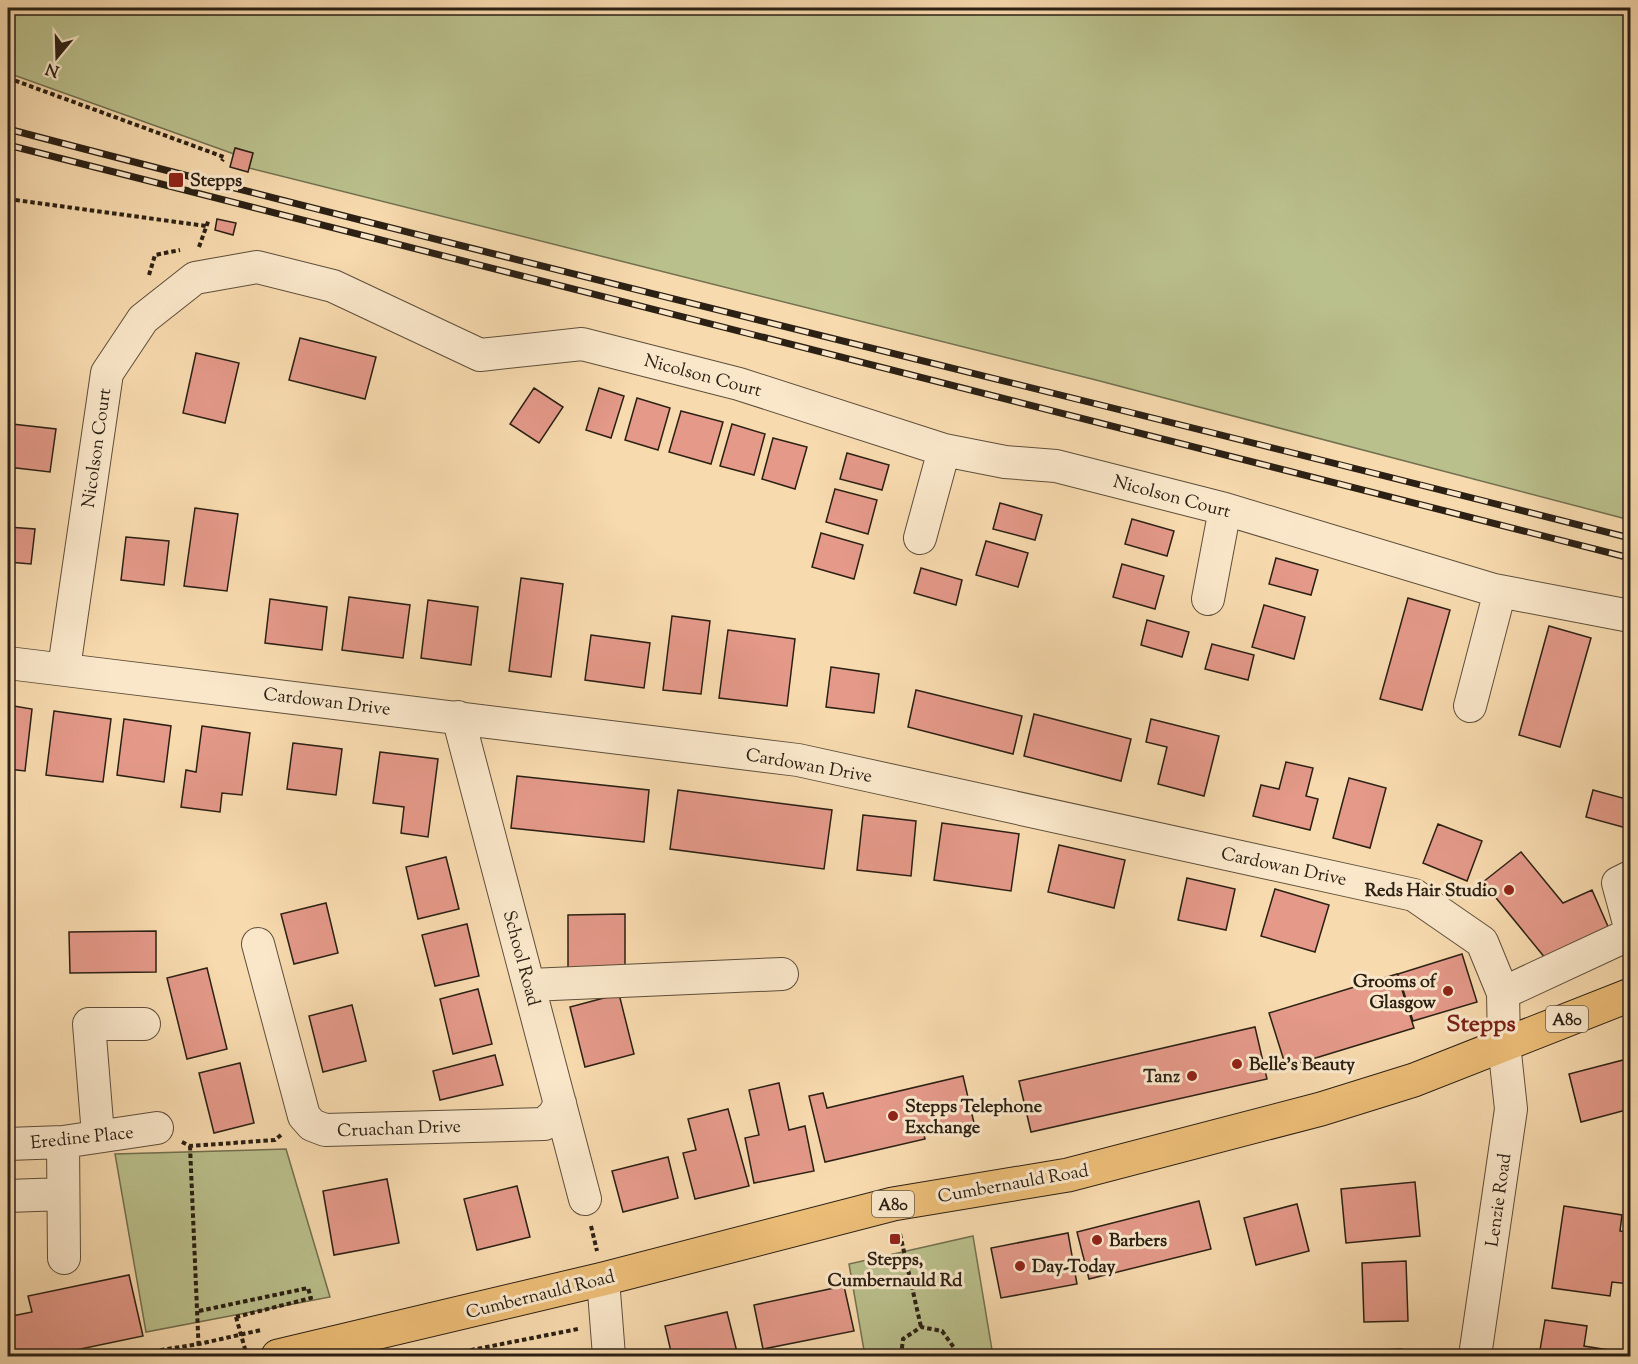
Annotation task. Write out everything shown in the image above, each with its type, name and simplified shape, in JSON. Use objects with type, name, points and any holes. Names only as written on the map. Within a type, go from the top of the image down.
[{"type":"main road","name":"Cumbernauld Road","points":[[278,1356],[603,1279],[892,1204],[1091,1169],[1321,1108],[1414,1080],[1630,995]]},
{"type":"street","name":"Nicolson Court","points":[[64,668],[107,373],[143,319],[195,278],[257,267],[333,285],[480,355],[582,344],[739,384],[944,450],[1005,462],[1056,466],[1225,509],[1500,591],[1630,616]]},
{"type":"street","points":[[920,538],[944,450]]},
{"type":"street","points":[[1208,599],[1225,509]]},
{"type":"street","points":[[1470,706],[1500,591]]},
{"type":"street","name":"Cardowan Drive","points":[[8,663],[64,668],[798,760],[1414,895],[1482,942],[1503,993],[1504,1044]]},
{"type":"street","name":"School Road","points":[[458,717],[585,1199]]},
{"type":"street","points":[[1630,877],[1618,883],[1630,927]]},
{"type":"street","points":[[1503,993],[1630,934]]},
{"type":"street","points":[[258,944],[304,1116]]},
{"type":"street","points":[[530,985],[782,974]]},
{"type":"street","points":[[98,1135],[89,1024],[144,1023]]},
{"type":"street","name":"Lenzie Road","points":[[1475,1356],[1511,1109],[1504,1044]]},
{"type":"street","name":"Cruachan Drive","points":[[304,1116],[312,1125],[325,1130],[544,1124],[554,1115],[560,1103]]},
{"type":"street","name":"Eredine Place","points":[[8,1144],[63,1142],[157,1128]]},
{"type":"street","points":[[63,1142],[64,1258]]},
{"type":"street","points":[[8,1196],[63,1194]]},
{"type":"street","points":[[603,1279],[609,1356]]},
{"type":"path","points":[[8,78],[224,157],[222,161]]},
{"type":"path","points":[[8,199],[206,226]]},
{"type":"path","points":[[157,1128],[190,1146],[275,1140],[304,1116]]},
{"type":"path","points":[[190,1146],[199,1311],[199,1356]]},
{"type":"path","points":[[585,1199],[603,1279]]},
{"type":"path","points":[[892,1204],[921,1327]]},
{"type":"path","points":[[199,1311],[308,1288],[311,1298],[236,1317],[247,1356]]},
{"type":"path","points":[[441,1356],[608,1323]]},
{"type":"path","points":[[900,1356],[903,1339],[921,1327],[942,1331],[955,1349],[953,1356]]},
{"type":"path","points":[[123,1356],[199,1344]]},
{"type":"green space","points":[[8,8],[1630,8],[1630,520],[1096,380],[249,168],[253,153],[236,148],[234,154],[8,73]]},
{"type":"green space","points":[[286,1149],[330,1297],[146,1332],[115,1154]]},
{"type":"green space","points":[[973,1236],[993,1356],[865,1356],[849,1264]]},
{"type":"building","points":[[235,148],[253,153],[248,172],[230,167]]},
{"type":"building","points":[[217,219],[236,223],[233,235],[215,230]]},
{"type":"building","points":[[300,338],[376,357],[365,399],[289,380]]},
{"type":"building","points":[[196,353],[239,363],[225,423],[183,413]]},
{"type":"building","points":[[534,388],[563,407],[539,443],[510,424]]},
{"type":"building","points":[[599,388],[624,396],[611,438],[586,430]]},
{"type":"building","points":[[637,398],[670,408],[658,450],[625,440]]},
{"type":"building","points":[[681,411],[723,422],[711,464],[669,452]]},
{"type":"building","points":[[12,424],[56,429],[50,472],[8,467]]},
{"type":"building","points":[[732,424],[765,434],[754,475],[720,466]]},
{"type":"building","points":[[773,438],[807,447],[795,489],[762,479]]},
{"type":"building","points":[[847,453],[889,465],[882,490],[840,479]]},
{"type":"building","points":[[835,489],[877,500],[868,534],[826,522]]},
{"type":"building","points":[[1000,503],[1042,515],[1035,540],[993,529]]},
{"type":"building","points":[[195,508],[238,514],[227,591],[184,586]]},
{"type":"building","points":[[1132,519],[1174,531],[1167,556],[1125,544]]},
{"type":"building","points":[[8,527],[35,529],[31,564],[8,562]]},
{"type":"building","points":[[821,533],[863,545],[854,579],[812,567]]},
{"type":"building","points":[[126,537],[169,541],[164,585],[121,580]]},
{"type":"building","points":[[986,541],[1028,553],[1018,587],[976,575]]},
{"type":"building","points":[[1276,558],[1318,570],[1311,595],[1269,584]]},
{"type":"building","points":[[1122,564],[1164,576],[1155,609],[1113,597]]},
{"type":"building","points":[[921,568],[962,580],[956,605],[914,593]]},
{"type":"building","points":[[521,578],[563,584],[551,677],[509,671]]},
{"type":"building","points":[[349,597],[410,605],[403,658],[342,650]]},
{"type":"building","points":[[1408,598],[1450,610],[1422,710],[1380,699]]},
{"type":"building","points":[[270,599],[327,607],[322,650],[265,643]]},
{"type":"building","points":[[428,600],[478,607],[471,665],[421,658]]},
{"type":"building","points":[[1264,605],[1305,617],[1294,659],[1252,647]]},
{"type":"building","points":[[672,616],[710,621],[701,694],[663,690]]},
{"type":"building","points":[[1147,620],[1189,632],[1182,657],[1141,645]]},
{"type":"building","points":[[1549,626],[1591,638],[1560,747],[1519,735]]},
{"type":"building","points":[[728,630],[795,639],[787,706],[719,698]]},
{"type":"building","points":[[591,635],[650,643],[644,688],[585,680]]},
{"type":"building","points":[[1212,644],[1254,655],[1248,680],[1205,669]]},
{"type":"building","points":[[831,667],[879,674],[874,713],[826,707]]},
{"type":"building","points":[[916,690],[1022,716],[1013,754],[908,727]]},
{"type":"building","points":[[8,705],[32,709],[25,771],[8,769]]},
{"type":"building","points":[[54,711],[111,719],[103,782],[46,775]]},
{"type":"building","points":[[1034,714],[1131,739],[1121,781],[1024,756]]},
{"type":"building","points":[[124,719],[171,726],[164,782],[117,775]]},
{"type":"building","points":[[1151,719],[1219,736],[1204,796],[1158,784],[1167,747],[1146,742]]},
{"type":"building","points":[[202,726],[250,733],[242,795],[222,793],[220,812],[181,807],[186,770],[196,772]]},
{"type":"building","points":[[293,743],[342,749],[336,795],[287,789]]},
{"type":"building","points":[[380,752],[438,759],[428,837],[401,833],[404,807],[373,803]]},
{"type":"building","points":[[1286,762],[1313,768],[1306,796],[1318,799],[1310,830],[1253,816],[1261,785],[1279,789]]},
{"type":"building","points":[[517,776],[649,790],[644,842],[511,828]]},
{"type":"building","points":[[1349,778],[1386,788],[1370,848],[1333,838]]},
{"type":"building","points":[[678,790],[832,810],[824,869],[670,849]]},
{"type":"building","points":[[1593,790],[1630,800],[1630,829],[1586,817]]},
{"type":"building","points":[[863,815],[916,821],[911,876],[857,870]]},
{"type":"building","points":[[942,823],[1019,834],[1011,891],[934,880]]},
{"type":"building","points":[[1438,824],[1482,841],[1467,881],[1423,863]]},
{"type":"building","points":[[1059,845],[1125,860],[1114,908],[1048,892]]},
{"type":"building","points":[[1521,852],[1563,903],[1592,890],[1610,931],[1546,959],[1483,882]]},
{"type":"building","points":[[446,857],[459,909],[418,919],[406,867]]},
{"type":"building","points":[[1187,878],[1235,889],[1226,930],[1178,920]]},
{"type":"building","points":[[1275,889],[1329,905],[1315,952],[1261,936]]},
{"type":"building","points":[[326,903],[338,953],[294,964],[281,914]]},
{"type":"building","points":[[625,914],[625,969],[568,970],[568,915]]},
{"type":"building","points":[[467,924],[479,976],[435,986],[422,935]]},
{"type":"building","points":[[156,931],[156,972],[70,973],[69,932]]},
{"type":"building","points":[[1462,954],[1477,1002],[1413,1021],[1398,974]]},
{"type":"building","points":[[207,968],[227,1049],[187,1059],[167,978]]},
{"type":"building","points":[[1397,974],[1414,1028],[1286,1067],[1269,1013]]},
{"type":"building","points":[[478,989],[492,1044],[453,1054],[440,999]]},
{"type":"building","points":[[619,994],[634,1054],[585,1067],[570,1007]]},
{"type":"building","points":[[352,1005],[366,1061],[323,1072],[309,1016]]},
{"type":"building","points":[[1255,1027],[1267,1079],[1031,1132],[1019,1081]]},
{"type":"building","points":[[495,1055],[503,1085],[440,1100],[433,1071]]},
{"type":"building","points":[[1627,1059],[1630,1072],[1630,1109],[1581,1122],[1569,1074]]},
{"type":"building","points":[[240,1063],[254,1123],[214,1133],[199,1073]]},
{"type":"building","name":"Stepps Telephone Exchange","points":[[963,1076],[974,1123],[924,1135],[925,1139],[825,1162],[809,1096],[823,1093],[827,1108]]},
{"type":"building","points":[[779,1083],[789,1130],[805,1126],[814,1171],[754,1183],[745,1138],[759,1135],[749,1090]]},
{"type":"building","points":[[728,1109],[749,1186],[695,1199],[683,1153],[696,1150],[688,1119]]},
{"type":"building","points":[[668,1157],[678,1198],[623,1212],[612,1171]]},
{"type":"building","points":[[387,1179],[399,1243],[334,1255],[323,1191]]},
{"type":"building","points":[[1415,1182],[1420,1236],[1346,1243],[1341,1189]]},
{"type":"building","points":[[517,1186],[530,1237],[477,1250],[464,1199]]},
{"type":"building","points":[[1199,1201],[1211,1249],[1089,1279],[1077,1232]]},
{"type":"building","points":[[1297,1204],[1309,1251],[1256,1265],[1244,1218]]},
{"type":"building","points":[[1564,1206],[1622,1215],[1620,1231],[1630,1233],[1630,1284],[1612,1282],[1610,1296],[1552,1288]]},
{"type":"building","points":[[1068,1233],[1077,1284],[1001,1298],[991,1248]]},
{"type":"building","points":[[1406,1261],[1408,1321],[1364,1322],[1362,1263]]},
{"type":"building","points":[[129,1275],[143,1336],[47,1356],[42,1356],[40,1351],[8,1356],[8,1295],[12,1316],[32,1312],[28,1296]]},
{"type":"building","points":[[844,1286],[854,1331],[763,1349],[754,1305]]},
{"type":"building","points":[[727,1312],[738,1356],[672,1356],[665,1326]]},
{"type":"building","points":[[1545,1320],[1587,1326],[1584,1346],[1616,1351],[1615,1356],[1539,1356]]},
{"type":"building","points":[[1401,1349],[1401,1356],[1366,1356],[1366,1351]]},
{"type":"railway","points":[[8,129],[210,182],[1630,538]]},
{"type":"railway","points":[[8,145],[1630,558]]},
{"type":"place","name":"Stepps","points":[[176,180]]},
{"type":"place","name":"Reds Hair Studio","points":[[1509,890]]},
{"type":"place","name":"Grooms of Glasgow","points":[[1448,991]]},
{"type":"place","name":"Belle's Beauty","points":[[1237,1064]]},
{"type":"place","name":"Tanz","points":[[1192,1076]]},
{"type":"place","name":"Stepps Telephone Exchange","points":[[893,1116]]},
{"type":"place","name":"Stepps, Cumbernauld Rd","points":[[895,1239]]},
{"type":"place","name":"Barbers","points":[[1097,1240]]},
{"type":"place","name":"Day-Today","points":[[1020,1266]]},
{"type":"district","name":"Stepps","points":[[1481,1023]]}]
